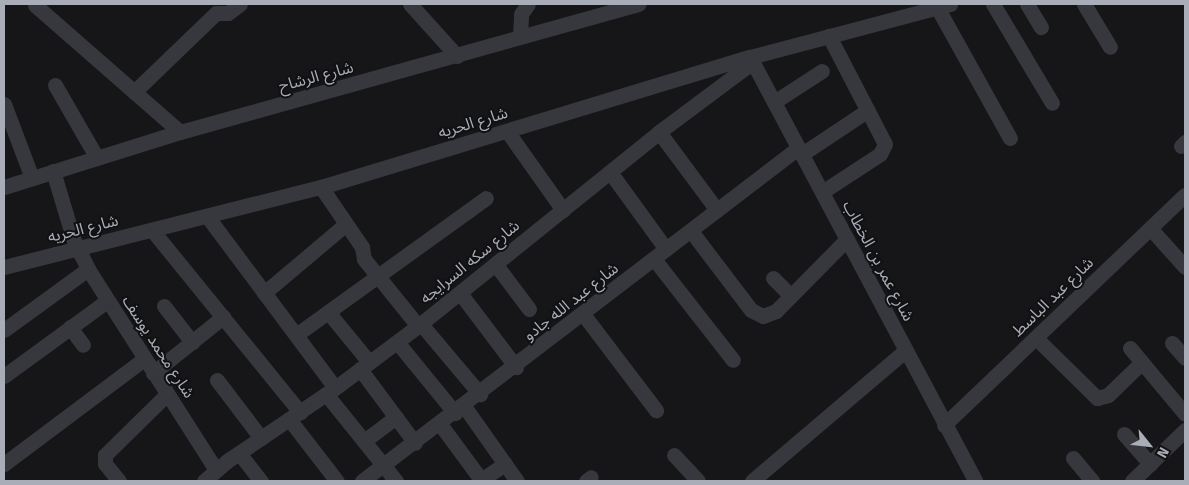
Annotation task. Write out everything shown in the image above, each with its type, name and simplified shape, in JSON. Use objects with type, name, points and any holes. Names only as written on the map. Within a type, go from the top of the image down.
[{"type":"street","points":[[134,92],[213,8],[228,13],[240,4]]},
{"type":"street","points":[[410,4],[457,56]]},
{"type":"street","points":[[520,36],[521,14],[528,4]]},
{"type":"street","name":"شارع الرشاح","points":[[4,187],[180,132],[638,4]]},
{"type":"street","points":[[992,4],[1052,103]]},
{"type":"street","points":[[1028,4],[1041,27]]},
{"type":"street","points":[[1084,4],[1110,47]]},
{"type":"street","points":[[35,5],[180,132]]},
{"type":"street","points":[[944,5],[1010,138]]},
{"type":"street","name":"شارع الحريه","points":[[4,267],[75,245],[152,230],[321,187],[507,130],[829,36],[944,5]]},
{"type":"street","points":[[822,192],[880,154],[884,148],[868,110],[829,36]]},
{"type":"street","name":"شارع عمر بن الخطاب","points":[[752,60],[975,481]]},
{"type":"street","name":"شارع سكه السرايجه","points":[[204,481],[239,453],[331,391],[397,342],[752,60]]},
{"type":"street","points":[[774,102],[822,71]]},
{"type":"street","points":[[55,85],[98,158]]},
{"type":"street","points":[[4,104],[32,178]]},
{"type":"street","name":"شارع عبد الله جادو","points":[[362,481],[460,410],[717,210],[800,151],[868,110]]},
{"type":"street","points":[[507,130],[563,210]]},
{"type":"street","points":[[659,132],[717,210]]},
{"type":"street","name":"شارع محمد يوسف","points":[[53,171],[75,245],[88,269],[216,470]]},
{"type":"street","points":[[610,172],[666,249]]},
{"type":"street","points":[[321,187],[346,224],[376,276],[480,394]]},
{"type":"street","name":"شارع عبد الباسط","points":[[944,425],[1185,194]]},
{"type":"street","points":[[296,335],[486,198]]},
{"type":"street","points":[[208,216],[296,335],[364,441],[396,481]]},
{"type":"street","points":[[264,293],[346,224]]},
{"type":"street","points":[[1150,228],[1185,267]]},
{"type":"street","points":[[152,230],[223,317],[295,415],[337,481]]},
{"type":"street","points":[[691,230],[754,313],[763,316],[772,314],[847,239]]},
{"type":"street","points":[[654,259],[733,360]]},
{"type":"street","points":[[496,264],[530,309]]},
{"type":"street","points":[[4,330],[88,269]]},
{"type":"street","points":[[773,278],[791,296]]},
{"type":"street","points":[[460,293],[516,366]]},
{"type":"street","points":[[4,376],[107,301]]},
{"type":"street","points":[[164,306],[192,342]]},
{"type":"street","points":[[328,312],[415,443]]},
{"type":"street","points":[[583,314],[656,410]]},
{"type":"street","points":[[153,373],[223,317]]},
{"type":"street","points":[[70,327],[83,345]]},
{"type":"street","points":[[1036,338],[1097,398],[1108,396],[1142,362]]},
{"type":"street","points":[[397,342],[460,410],[517,481]]},
{"type":"street","points":[[1172,343],[1185,358]]},
{"type":"street","points":[[1130,348],[1185,414]]},
{"type":"street","points":[[752,481],[905,351]]},
{"type":"street","points":[[4,464],[144,359]]},
{"type":"street","points":[[216,380],[261,438]]},
{"type":"street","points":[[119,481],[105,464],[104,455],[167,394]]},
{"type":"street","points":[[364,441],[396,417]]},
{"type":"street","points":[[440,424],[481,480],[504,464]]},
{"type":"street","points":[[1132,481],[1185,430]]},
{"type":"street","points":[[1124,434],[1150,464]]},
{"type":"street","points":[[239,453],[261,481]]},
{"type":"street","points":[[674,455],[698,481]]},
{"type":"street","points":[[1073,458],[1092,481]]}]
